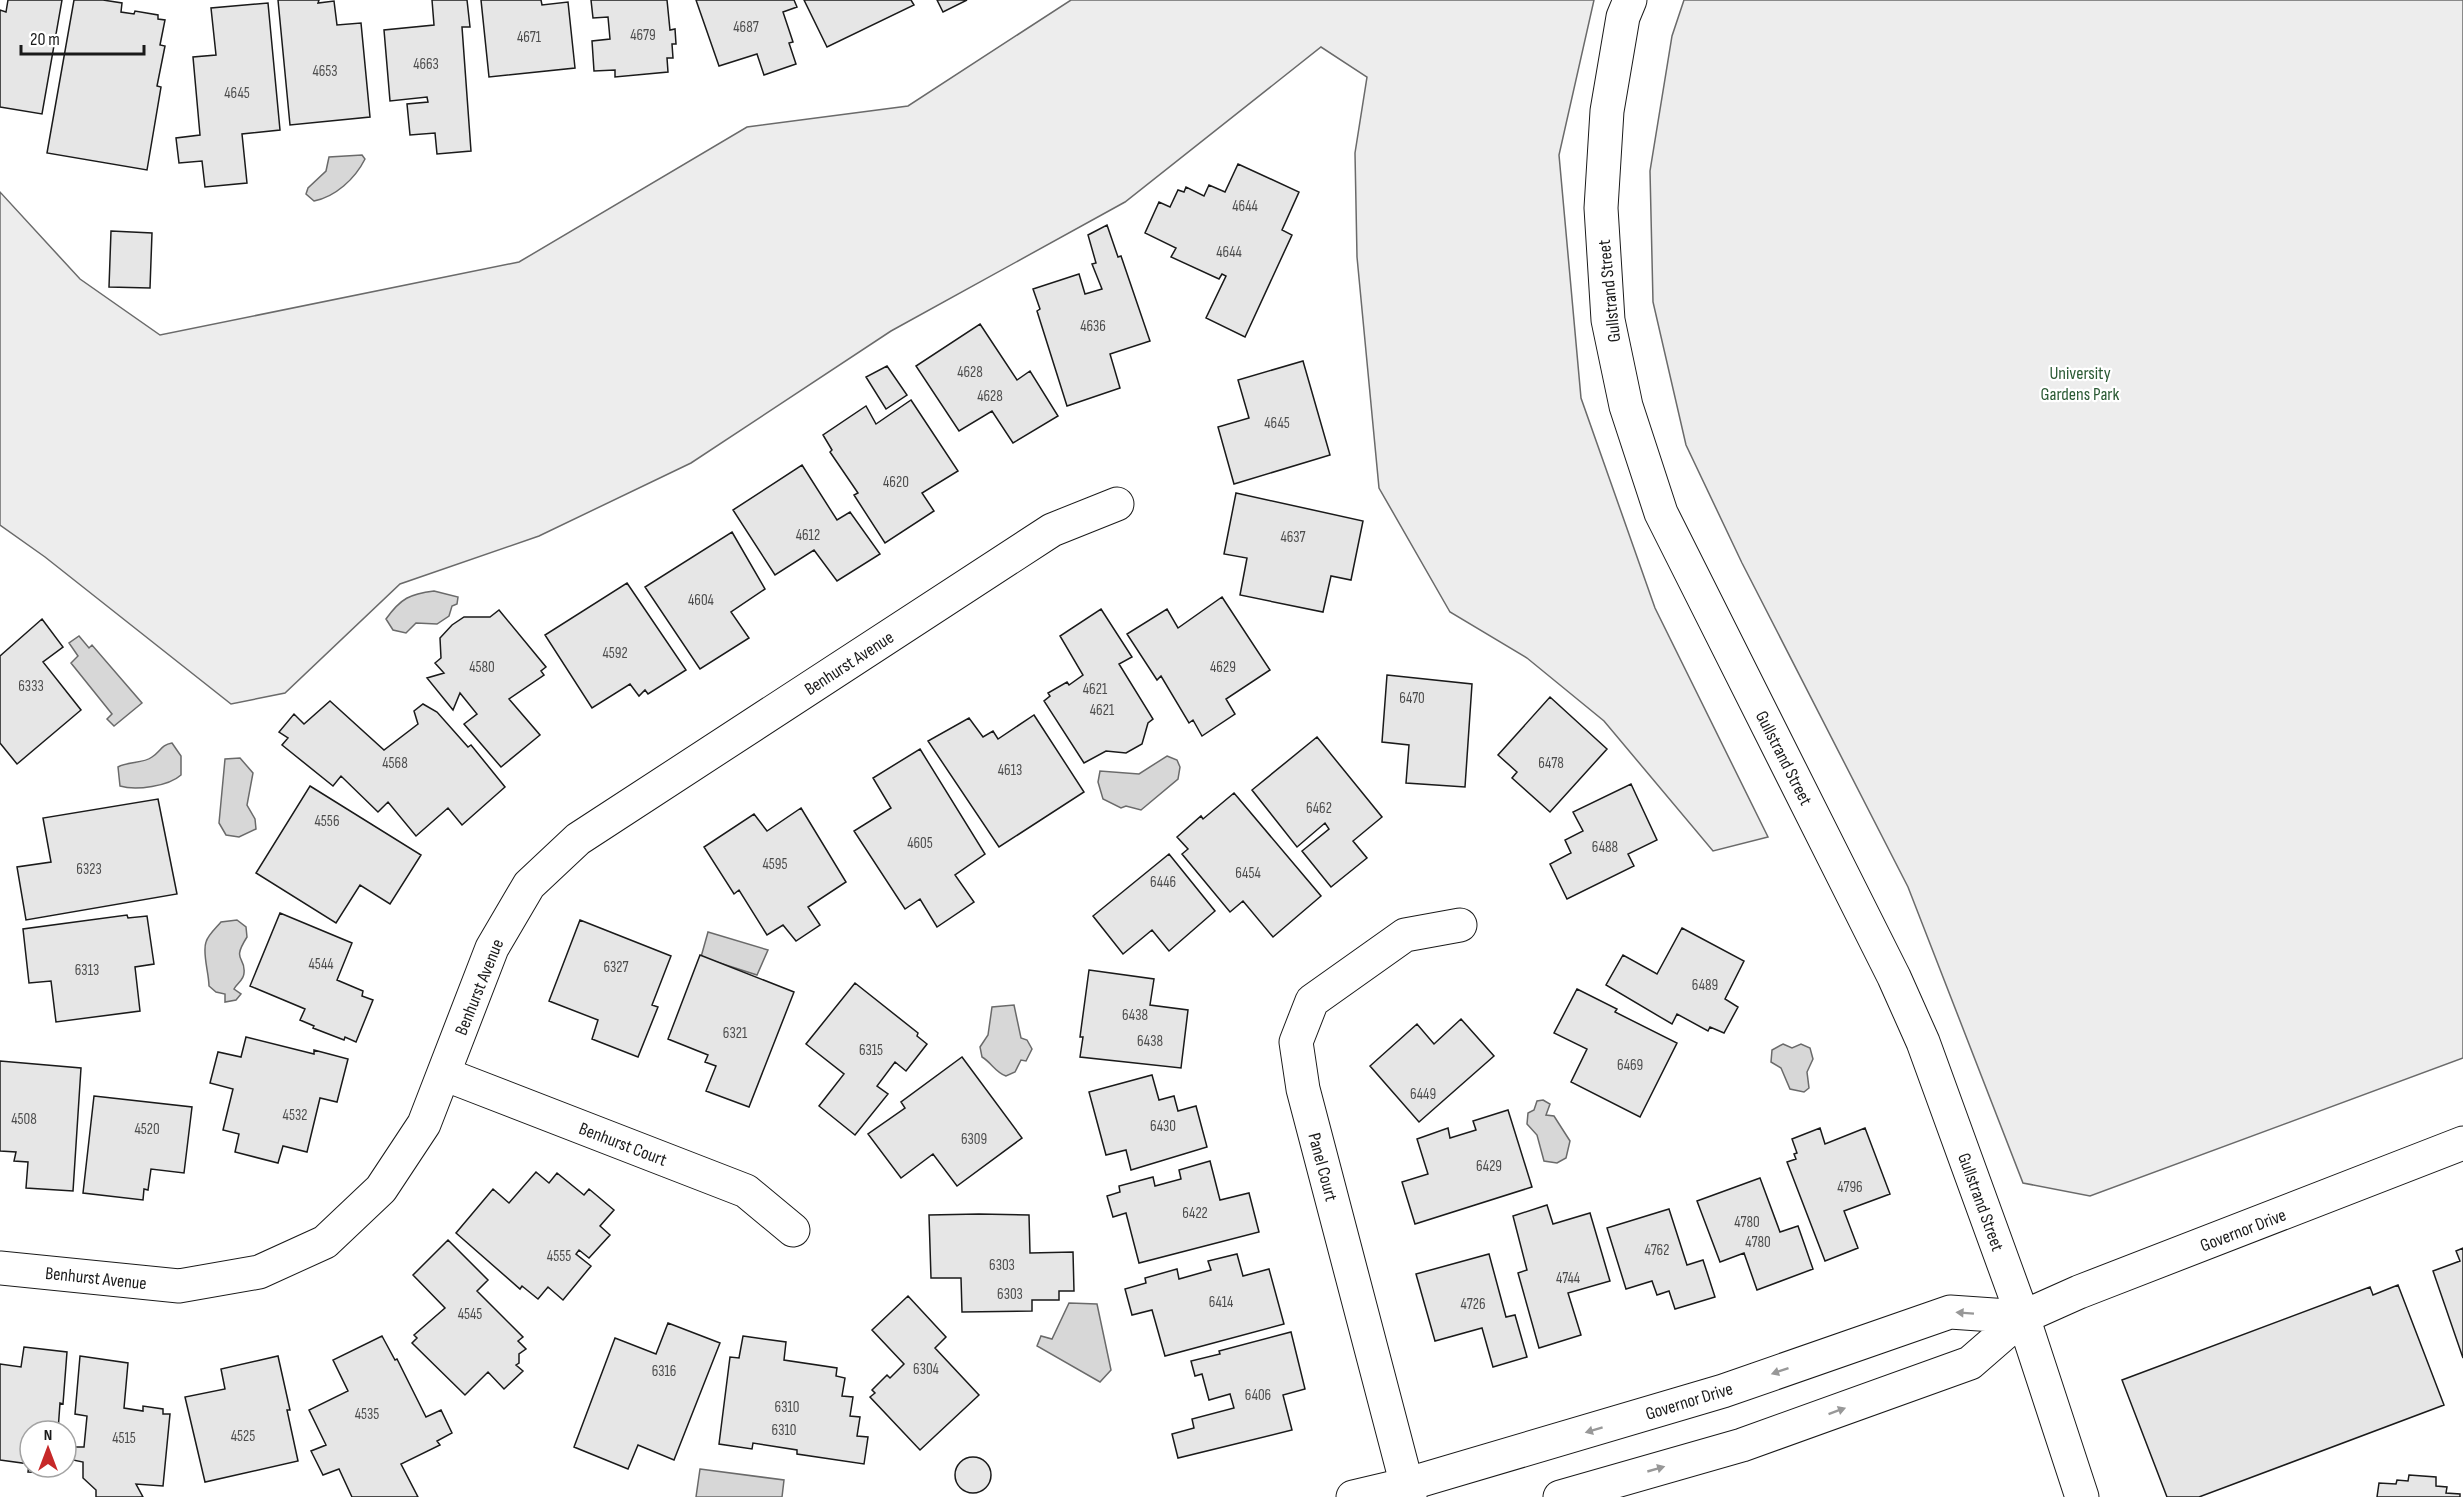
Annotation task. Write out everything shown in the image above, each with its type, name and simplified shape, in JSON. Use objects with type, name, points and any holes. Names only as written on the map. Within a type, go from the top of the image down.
[{"type":"street","name":"Gullstrand Street","points":[[1629,0],[1623,17],[1607,111],[1601,208],[1608,320],[1626,406],[1661,513],[1894,976],[1923,1042],[2023,1317],[2082,1497]]},
{"type":"street","name":"Benhurst Avenue","points":[[0,1268],[179,1286],[259,1272],[325,1242],[381,1189],[424,1124],[492,948],[529,885],[578,839],[1052,530],[1117,504]]},
{"type":"street","name":"Panel Court","points":[[1409,1491],[1303,1089],[1296,1042],[1312,1001],[1405,936],[1460,925]]},
{"type":"street","name":"Benhurst Court","points":[[444,1074],[746,1191],[793,1230]]},
{"type":"street","name":"Governor Drive","points":[[1560,1497],[1742,1445],[1970,1363],[2023,1317],[2079,1292],[2463,1143]]},
{"type":"street","name":"Governor Drive","points":[[1353,1497],[1409,1491],[1723,1391],[1950,1312],[2023,1317]]},
{"type":"shaded area","points":[[1071,0],[1594,0],[1559,155],[1581,398],[1655,608],[1768,837],[1713,851],[1604,721],[1527,658],[1450,612],[1379,488],[1357,257],[1355,153],[1367,77],[1321,47],[1125,202],[891,331],[691,463],[539,536],[400,584],[285,693],[231,704],[45,557],[0,525],[0,192],[80,279],[160,335],[519,262],[747,127],[908,106]]},
{"type":"shaded area","name":"University Gardens Park","points":[[1684,0],[2463,0],[2463,1058],[2090,1196],[2023,1183],[1908,887],[1742,563],[1686,445],[1653,302],[1650,171],[1672,36]]},
{"type":"shaded area","points":[[362,155],[365,159],[361,166],[337,191],[314,201],[306,194],[308,188],[326,171],[329,157]]},
{"type":"shaded area","points":[[434,591],[458,597],[457,604],[452,606],[449,616],[437,624],[416,623],[406,633],[393,630],[386,619],[396,606],[412,596]]},
{"type":"shaded area","points":[[79,636],[89,648],[92,645],[142,703],[114,726],[107,719],[112,714],[71,663],[78,656],[69,643]]},
{"type":"shaded area","points":[[172,743],[181,756],[181,775],[169,782],[152,786],[135,788],[120,786],[118,767],[148,759]]},
{"type":"shaded area","points":[[1167,756],[1177,760],[1180,767],[1178,779],[1141,810],[1126,806],[1121,808],[1103,799],[1098,782],[1100,771],[1139,774]]},
{"type":"shaded area","points":[[240,758],[253,773],[247,805],[255,819],[256,829],[239,837],[226,835],[219,823],[225,759]]},
{"type":"shaded area","points":[[237,920],[246,927],[247,937],[240,951],[244,975],[234,989],[241,994],[236,1000],[225,1002],[225,994],[216,992],[209,986],[205,947],[208,937],[221,922]]},
{"type":"shaded area","points":[[708,932],[768,950],[757,975],[701,957]]},
{"type":"shaded area","points":[[1014,1005],[1021,1038],[1027,1040],[1032,1049],[1026,1061],[1021,1060],[1015,1072],[1006,1076],[982,1057],[980,1047],[988,1035],[992,1007]]},
{"type":"shaded area","points":[[1783,1044],[1792,1048],[1801,1044],[1810,1048],[1813,1059],[1807,1072],[1809,1088],[1804,1092],[1790,1089],[1781,1068],[1771,1062],[1772,1050]]},
{"type":"shaded area","points":[[1543,1100],[1550,1104],[1546,1115],[1554,1116],[1570,1141],[1566,1158],[1557,1163],[1544,1161],[1537,1135],[1527,1124],[1528,1113],[1534,1110],[1537,1101]]},
{"type":"shaded area","points":[[1069,1303],[1097,1304],[1111,1370],[1100,1382],[1037,1346],[1041,1336],[1052,1339]]},
{"type":"shaded area","points":[[700,1469],[784,1480],[782,1497],[696,1497]]},
{"type":"building","points":[[8,0],[62,0],[42,114],[0,107],[0,10],[6,12]]},
{"type":"building","points":[[74,0],[103,0],[122,3],[121,12],[134,14],[135,11],[158,15],[158,19],[165,20],[160,45],[165,46],[157,86],[161,87],[147,170],[47,153]]},
{"type":"building","points":[[278,0],[319,0],[318,3],[334,1],[337,25],[361,23],[370,117],[290,125]]},
{"type":"building","points":[[432,0],[467,0],[470,27],[462,27],[471,151],[437,154],[435,133],[410,135],[407,104],[428,102],[427,97],[390,101],[384,30],[434,25]]},
{"type":"building","points":[[481,0],[541,0],[542,5],[568,2],[575,68],[489,77]]},
{"type":"building","points":[[591,0],[667,0],[670,30],[675,29],[676,44],[672,44],[673,58],[667,58],[668,72],[615,77],[615,70],[594,71],[592,41],[610,39],[608,17],[593,18]]},
{"type":"building","points":[[696,0],[794,0],[797,7],[783,12],[793,42],[789,43],[796,64],[764,75],[757,54],[719,66]]},
{"type":"building","points":[[804,0],[911,0],[914,5],[827,47]]},
{"type":"building","points":[[937,0],[967,0],[943,12]]},
{"type":"building","points":[[268,3],[280,130],[242,134],[247,183],[205,187],[202,161],[179,163],[176,138],[200,135],[193,57],[216,55],[211,8]]},
{"type":"building","points":[[1238,164],[1299,192],[1282,230],[1292,235],[1245,337],[1206,318],[1226,276],[1222,274],[1219,279],[1171,257],[1176,248],[1145,233],[1159,202],[1170,207],[1178,190],[1184,192],[1186,187],[1204,196],[1209,185],[1225,192]]},
{"type":"building","points":[[1107,225],[1118,257],[1121,256],[1150,341],[1110,354],[1120,388],[1067,406],[1037,311],[1040,309],[1033,289],[1079,274],[1085,294],[1102,289],[1092,264],[1096,263],[1088,235]]},
{"type":"building","points":[[111,231],[152,233],[150,288],[109,287]]},
{"type":"building","points":[[980,324],[1017,380],[1030,371],[1058,416],[1013,443],[992,411],[959,431],[916,366]]},
{"type":"building","points":[[1303,361],[1330,455],[1234,484],[1218,427],[1249,418],[1238,380]]},
{"type":"building","points":[[887,366],[907,395],[886,409],[866,377]]},
{"type":"building","points":[[911,400],[958,471],[922,493],[934,511],[885,543],[854,495],[858,493],[830,452],[832,450],[823,435],[866,406],[876,424]]},
{"type":"building","points":[[802,465],[837,520],[850,512],[880,554],[837,581],[814,550],[775,575],[733,510]]},
{"type":"building","points":[[1236,493],[1363,521],[1351,580],[1331,576],[1323,612],[1240,595],[1247,558],[1224,554]]},
{"type":"building","points":[[732,532],[765,589],[731,612],[749,638],[700,669],[645,587]]},
{"type":"building","points":[[627,583],[686,670],[648,694],[645,690],[639,696],[630,684],[592,708],[545,635]]},
{"type":"building","points":[[1222,597],[1270,670],[1226,699],[1235,714],[1202,736],[1193,720],[1189,723],[1161,676],[1157,680],[1127,634],[1167,609],[1178,628]]},
{"type":"building","points":[[1101,609],[1132,657],[1119,664],[1153,719],[1148,723],[1142,744],[1126,753],[1106,751],[1084,763],[1044,701],[1050,696],[1048,693],[1067,682],[1069,685],[1083,675],[1060,636]]},
{"type":"building","points":[[499,610],[546,667],[541,671],[544,675],[509,699],[540,735],[501,767],[464,724],[477,714],[460,693],[453,710],[427,678],[444,673],[435,663],[441,658],[440,638],[452,625],[464,617],[490,617]]},
{"type":"building","points":[[42,619],[63,647],[43,662],[81,710],[17,764],[0,743],[0,656]]},
{"type":"building","points":[[1387,675],[1472,684],[1465,787],[1406,783],[1409,745],[1382,742]]},
{"type":"building","points":[[1550,697],[1607,749],[1550,812],[1512,778],[1517,772],[1498,755]]},
{"type":"building","points":[[330,701],[384,750],[418,724],[414,711],[423,704],[437,712],[468,747],[471,745],[505,787],[462,825],[448,808],[416,836],[388,802],[378,812],[341,776],[333,786],[282,745],[288,738],[279,732],[294,714],[304,724]]},
{"type":"building","points":[[1034,715],[1084,792],[999,847],[928,741],[969,718],[983,737],[993,731],[998,739]]},
{"type":"building","points":[[1317,737],[1382,817],[1353,841],[1367,858],[1331,887],[1302,851],[1329,829],[1325,823],[1297,847],[1252,790]]},
{"type":"building","points":[[920,749],[985,854],[955,875],[974,902],[937,927],[920,899],[905,909],[854,831],[891,808],[873,778]]},
{"type":"building","points":[[1631,784],[1657,840],[1628,854],[1634,866],[1567,899],[1550,864],[1571,853],[1565,840],[1583,831],[1573,812]]},
{"type":"building","points":[[310,786],[421,855],[390,904],[360,885],[336,923],[256,873]]},
{"type":"building","points":[[1234,793],[1321,896],[1273,937],[1243,901],[1230,912],[1182,854],[1188,849],[1177,837],[1201,816],[1203,819]]},
{"type":"building","points":[[158,799],[177,894],[26,920],[17,867],[51,862],[43,818]]},
{"type":"building","points":[[801,808],[846,882],[808,907],[820,925],[796,941],[783,925],[767,935],[739,890],[734,894],[704,847],[754,814],[767,831]]},
{"type":"building","points":[[1169,854],[1215,911],[1169,951],[1152,930],[1123,954],[1093,916]]},
{"type":"building","points":[[280,913],[352,943],[337,980],[363,991],[362,996],[373,1000],[356,1042],[345,1037],[344,1040],[313,1028],[314,1026],[300,1020],[305,1009],[250,986]]},
{"type":"building","points":[[127,915],[128,918],[147,916],[154,964],[135,967],[140,1011],[56,1022],[51,981],[29,983],[23,929]]},
{"type":"building","points":[[580,920],[671,956],[652,1005],[658,1007],[638,1057],[592,1039],[598,1020],[549,1001]]},
{"type":"building","points":[[1682,928],[1744,961],[1725,999],[1738,1007],[1724,1033],[1710,1027],[1708,1031],[1677,1014],[1672,1024],[1606,985],[1623,955],[1657,974]]},
{"type":"building","points":[[700,955],[794,992],[749,1107],[706,1091],[716,1066],[705,1062],[708,1055],[668,1039]]},
{"type":"building","points":[[1089,970],[1154,979],[1150,1005],[1188,1010],[1181,1068],[1080,1057],[1083,1037],[1080,1037]]},
{"type":"building","points":[[855,983],[918,1033],[917,1036],[927,1044],[906,1071],[895,1062],[877,1086],[888,1094],[855,1135],[819,1106],[844,1074],[806,1044]]},
{"type":"building","points":[[1577,989],[1617,1009],[1615,1012],[1677,1043],[1640,1117],[1571,1082],[1587,1049],[1554,1033]]},
{"type":"building","points":[[1461,1019],[1494,1056],[1419,1122],[1370,1066],[1417,1024],[1434,1044]]},
{"type":"building","points":[[246,1037],[314,1054],[314,1050],[348,1059],[337,1102],[320,1098],[307,1152],[283,1146],[278,1163],[235,1152],[239,1134],[223,1130],[233,1089],[210,1083],[218,1052],[241,1057]]},
{"type":"building","points":[[962,1057],[1022,1138],[957,1186],[933,1154],[901,1178],[868,1134],[905,1108],[901,1102]]},
{"type":"building","points":[[0,1061],[81,1068],[73,1191],[26,1188],[28,1162],[14,1161],[16,1152],[0,1151]]},
{"type":"building","points":[[1152,1075],[1159,1100],[1174,1096],[1178,1111],[1196,1106],[1207,1147],[1131,1170],[1126,1150],[1106,1155],[1089,1092]]},
{"type":"building","points":[[94,1096],[192,1107],[184,1173],[151,1169],[148,1190],[144,1189],[143,1200],[83,1193]]},
{"type":"building","points":[[1508,1110],[1532,1187],[1415,1224],[1402,1182],[1428,1174],[1417,1139],[1448,1128],[1450,1138],[1476,1130],[1473,1121]]},
{"type":"building","points":[[1820,1128],[1825,1144],[1865,1128],[1890,1194],[1844,1211],[1858,1248],[1825,1261],[1787,1162],[1796,1159],[1794,1154],[1797,1153],[1792,1139]]},
{"type":"building","points":[[1210,1161],[1220,1200],[1249,1193],[1259,1232],[1139,1263],[1126,1213],[1113,1217],[1107,1196],[1120,1192],[1119,1186],[1153,1177],[1155,1186],[1181,1179],[1179,1170]]},
{"type":"building","points":[[536,1172],[549,1183],[557,1173],[584,1195],[589,1189],[614,1210],[600,1226],[610,1235],[589,1258],[579,1250],[576,1254],[591,1266],[563,1300],[548,1287],[538,1299],[522,1286],[520,1289],[456,1233],[493,1189],[509,1203]]},
{"type":"building","points":[[1760,1178],[1780,1232],[1798,1226],[1813,1269],[1757,1290],[1744,1253],[1720,1262],[1697,1201]]},
{"type":"building","points":[[1547,1205],[1553,1224],[1590,1213],[1610,1281],[1568,1293],[1581,1335],[1539,1348],[1518,1273],[1527,1270],[1513,1216]]},
{"type":"building","points":[[1669,1209],[1687,1265],[1703,1260],[1715,1297],[1675,1309],[1669,1291],[1657,1295],[1652,1281],[1626,1289],[1607,1228]]},
{"type":"building","points":[[929,1215],[1029,1215],[1030,1253],[1073,1252],[1074,1291],[1059,1291],[1059,1300],[1032,1300],[1032,1311],[962,1312],[961,1278],[931,1278]]},
{"type":"building","points":[[448,1240],[488,1280],[477,1291],[523,1337],[518,1341],[526,1349],[519,1354],[519,1363],[516,1365],[523,1371],[504,1389],[488,1372],[465,1395],[412,1343],[417,1338],[414,1335],[445,1308],[413,1275]]},
{"type":"building","points":[[2463,1248],[2463,1358],[2433,1271],[2460,1261],[2456,1251]]},
{"type":"building","points":[[1237,1254],[1243,1276],[1269,1269],[1284,1324],[1165,1356],[1152,1310],[1132,1315],[1125,1289],[1146,1283],[1145,1278],[1177,1269],[1179,1279],[1211,1270],[1208,1261]]},
{"type":"building","points":[[1489,1254],[1506,1317],[1515,1315],[1527,1357],[1493,1367],[1482,1328],[1435,1341],[1416,1274]]},
{"type":"building","points":[[2398,1285],[2444,1405],[2199,1497],[2167,1497],[2122,1380],[2370,1287],[2373,1295]]},
{"type":"building","points":[[908,1296],[946,1337],[935,1348],[979,1395],[920,1450],[870,1397],[875,1393],[872,1390],[887,1375],[890,1378],[904,1364],[872,1330]]},
{"type":"building","points":[[668,1323],[720,1343],[674,1460],[638,1445],[628,1469],[574,1447],[615,1338],[656,1354]]},
{"type":"building","points":[[1291,1332],[1305,1389],[1283,1395],[1292,1430],[1178,1458],[1172,1434],[1194,1428],[1192,1419],[1234,1408],[1230,1394],[1209,1400],[1202,1374],[1195,1376],[1191,1361],[1220,1354],[1219,1351]]},
{"type":"building","points":[[382,1336],[395,1360],[397,1359],[426,1417],[441,1410],[452,1433],[437,1441],[440,1445],[401,1464],[418,1497],[352,1497],[339,1469],[323,1475],[311,1451],[326,1445],[309,1410],[348,1391],[333,1360]]},
{"type":"building","points":[[743,1336],[786,1342],[784,1360],[837,1368],[836,1376],[845,1378],[842,1396],[853,1397],[850,1416],[860,1417],[857,1436],[868,1437],[864,1464],[797,1454],[797,1450],[753,1443],[752,1449],[719,1444],[730,1357],[739,1358]]},
{"type":"building","points":[[24,1347],[67,1352],[63,1404],[60,1403],[59,1419],[18,1419],[18,1462],[0,1460],[0,1364],[21,1367]]},
{"type":"building","points":[[80,1356],[128,1363],[124,1408],[143,1411],[143,1406],[163,1409],[163,1414],[170,1414],[163,1486],[136,1484],[143,1497],[96,1497],[96,1490],[83,1478],[83,1462],[78,1461],[78,1447],[84,1447],[87,1416],[75,1414]]},
{"type":"building","points":[[278,1356],[298,1461],[205,1482],[185,1397],[225,1389],[221,1369]]},
{"type":"building","points":[[973,1457],[986,1462],[991,1475],[986,1488],[973,1493],[960,1488],[955,1475],[960,1462]]},
{"type":"building","points":[[2409,1475],[2436,1477],[2436,1486],[2447,1487],[2446,1493],[2460,1494],[2460,1497],[2377,1497],[2379,1483],[2396,1484],[2397,1480],[2408,1481]]}]
